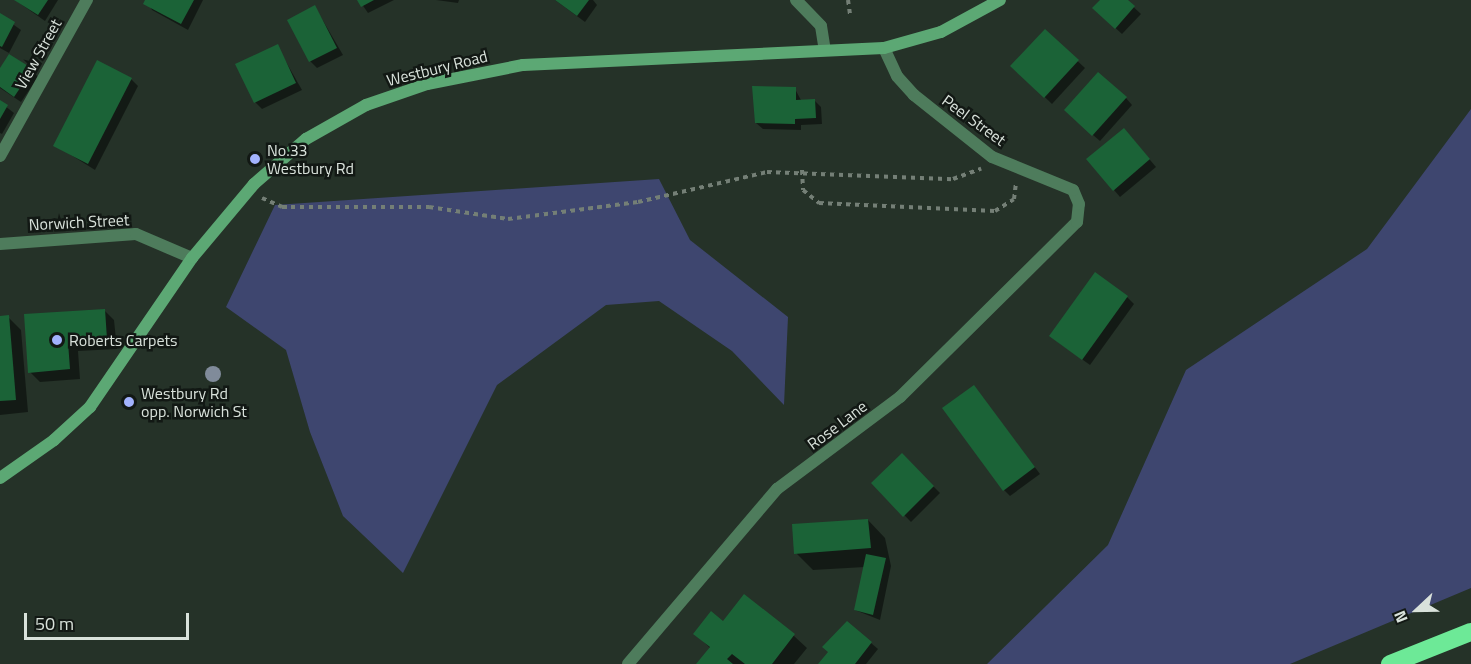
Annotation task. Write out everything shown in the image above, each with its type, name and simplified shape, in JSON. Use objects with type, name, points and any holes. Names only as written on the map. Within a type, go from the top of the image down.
[{"type":"highway","points":[[1390,664],[1471,632]]},
{"type":"main road","name":"Westbury Road","points":[[0,478],[90,407],[192,258],[250,188],[332,123],[427,84],[577,60],[884,48],[940,32],[1000,0]]},
{"type":"street","name":"View Street","points":[[0,156],[87,0]]},
{"type":"street","points":[[796,0],[821,26],[825,50]]},
{"type":"street","name":"Peel Street","points":[[884,48],[888,62],[914,95],[992,157],[1072,190],[1079,204],[1077,222]]},
{"type":"street","name":"Rose Lane","points":[[628,664],[777,489],[900,397],[1077,222]]},
{"type":"street","name":"Norwich Street","points":[[0,244],[136,234],[192,258]]},
{"type":"path","points":[[848,0],[850,14]]},
{"type":"path","points":[[250,188],[282,207],[429,207],[508,219],[638,202],[767,172],[802,170],[953,178],[978,172],[992,157]]},
{"type":"path","points":[[802,170],[803,190],[819,202],[995,211],[1014,200],[1017,167]]},
{"type":"shaded area","points":[[1471,109],[1471,588],[1290,664],[987,664],[1108,545],[1186,370],[1367,249]]},
{"type":"shaded area","points":[[659,179],[690,240],[788,317],[784,405],[732,351],[659,301],[606,305],[497,385],[403,573],[343,516],[310,432],[286,350],[226,307],[275,205]]},
{"type":"building","points":[[14,0],[48,0],[38,15]]},
{"type":"building","points":[[145,0],[194,0],[181,24],[143,4]]},
{"type":"building","points":[[357,0],[374,0],[361,7]]},
{"type":"building","points":[[555,0],[589,0],[577,16]]},
{"type":"building","points":[[1100,0],[1128,0],[1135,6],[1115,29],[1092,8]]},
{"type":"building","points":[[315,5],[337,48],[309,62],[287,20]]},
{"type":"building","points":[[0,13],[15,22],[2,47],[0,46]]},
{"type":"building","points":[[1045,29],[1079,60],[1044,98],[1010,66]]},
{"type":"building","points":[[278,44],[296,83],[254,103],[235,64]]},
{"type":"building","points":[[9,54],[33,69],[14,97],[0,87],[0,68]]},
{"type":"building","points":[[97,60],[132,78],[88,164],[53,146]]},
{"type":"building","points":[[1098,72],[1127,97],[1092,136],[1064,110]]},
{"type":"building","points":[[752,86],[796,87],[796,100],[815,99],[816,118],[795,119],[795,124],[755,123]]},
{"type":"building","points":[[0,100],[8,105],[0,119]]},
{"type":"building","points":[[1124,128],[1150,159],[1113,191],[1086,159]]},
{"type":"building","points":[[1095,272],[1128,296],[1082,360],[1049,336]]},
{"type":"building","name":"Roberts Carpets","points":[[105,309],[107,339],[68,342],[70,369],[28,373],[24,314]]},
{"type":"building","points":[[9,315],[16,400],[0,401],[0,316]]},
{"type":"building","points":[[974,385],[1035,467],[1003,491],[942,408]]},
{"type":"building","points":[[902,453],[934,486],[903,517],[871,483]]},
{"type":"building","points":[[868,519],[871,548],[794,554],[792,524]]},
{"type":"building","points":[[866,554],[886,558],[873,615],[854,610]]},
{"type":"building","points":[[744,594],[795,634],[772,664],[745,664],[732,654],[727,659],[733,664],[696,664],[710,647],[693,634],[711,611],[723,621]]},
{"type":"building","points":[[847,621],[872,642],[855,664],[818,664],[828,652],[822,647]]},
{"type":"place","name":"No.33 Westbury Rd","points":[[255,159]]},
{"type":"place","name":"Roberts Carpets","points":[[57,340]]},
{"type":"place","name":"Westbury Rd opp. Norwich St","points":[[129,402]]}]
